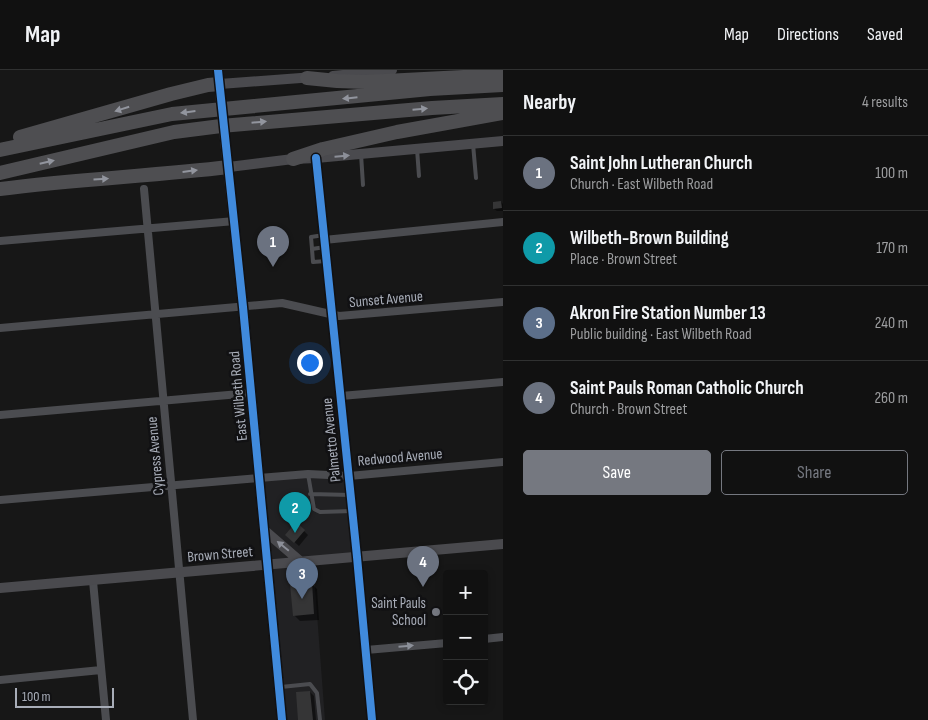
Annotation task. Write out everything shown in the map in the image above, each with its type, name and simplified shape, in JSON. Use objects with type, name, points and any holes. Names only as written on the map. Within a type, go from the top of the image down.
[{"type":"highway","points":[[307,74],[337,81],[365,82],[503,75]]},
{"type":"highway","points":[[0,142],[208,85],[219,77]]},
{"type":"highway","points":[[0,150],[172,114],[430,89],[503,85]]},
{"type":"highway","points":[[0,173],[174,132],[221,126],[432,108],[503,104]]},
{"type":"highway","points":[[293,159],[323,149],[397,132],[503,113]]},
{"type":"highway","points":[[0,189],[44,183],[178,173],[229,167]]},
{"type":"main road","points":[[219,77],[392,70]]},
{"type":"main road","name":"East Wilbeth Road","points":[[219,77],[235,222],[282,720]]},
{"type":"main road","points":[[229,167],[293,159],[503,141]]},
{"type":"main road","points":[[264,530],[301,562]]},
{"type":"main road","name":"Brown Street","points":[[0,588],[503,544]]},
{"type":"street","name":"Palmetto Avenue","points":[[316,158],[351,494],[372,720]]},
{"type":"street","name":"Cypress Avenue","points":[[144,189],[193,720]]},
{"type":"street","points":[[0,241],[235,222]]},
{"type":"street","points":[[324,241],[503,222]]},
{"type":"street","name":"Sunset Avenue","points":[[0,328],[282,303],[332,315],[356,315],[503,302]]},
{"type":"street","points":[[341,396],[503,382]]},
{"type":"street","points":[[0,415],[251,392]]},
{"type":"street","name":"Redwood Avenue","points":[[0,500],[308,474],[349,476],[503,462]]},
{"type":"street","points":[[93,581],[106,720]]},
{"type":"street","points":[[488,639],[503,637]]},
{"type":"street","points":[[366,650],[443,643]]},
{"type":"street","points":[[0,680],[101,670]]},
{"type":"lane","points":[[473,144],[476,178]]},
{"type":"lane","points":[[416,149],[419,176]]},
{"type":"lane","points":[[362,154],[363,185]]},
{"type":"lane","points":[[324,241],[311,238],[313,262],[326,261]]},
{"type":"lane","points":[[312,249],[324,241]]},
{"type":"lane","points":[[308,474],[314,509],[320,512],[352,511]]},
{"type":"lane","points":[[310,494],[351,494]]},
{"type":"lane","points":[[279,687],[310,684],[317,693],[320,720]]},
{"type":"shaded area","points":[[349,476],[357,557],[313,561],[325,720],[282,720],[259,478]]},
{"type":"building","points":[[501,201],[502,208],[493,209],[493,202]]},
{"type":"building","points":[[296,522],[305,530],[294,543],[285,535]]},
{"type":"building","points":[[312,582],[314,614],[293,616],[290,584]]},
{"type":"building","points":[[310,691],[313,720],[298,720],[296,692]]},
{"type":"cycle path","points":[[218,70],[243,307],[282,720]]},
{"type":"cycle path","points":[[316,158],[372,720]]},
{"type":"place","name":"Saint John Lutheran Church","points":[[273,267]]},
{"type":"place","name":"Wilbeth-Brown Building","points":[[295,533]]},
{"type":"place","name":"Saint Pauls Roman Catholic Church","points":[[423,587]]},
{"type":"place","name":"Akron Fire Station Number 13","points":[[302,599]]},
{"type":"place","name":"Saint Pauls School","points":[[436,612]]}]
